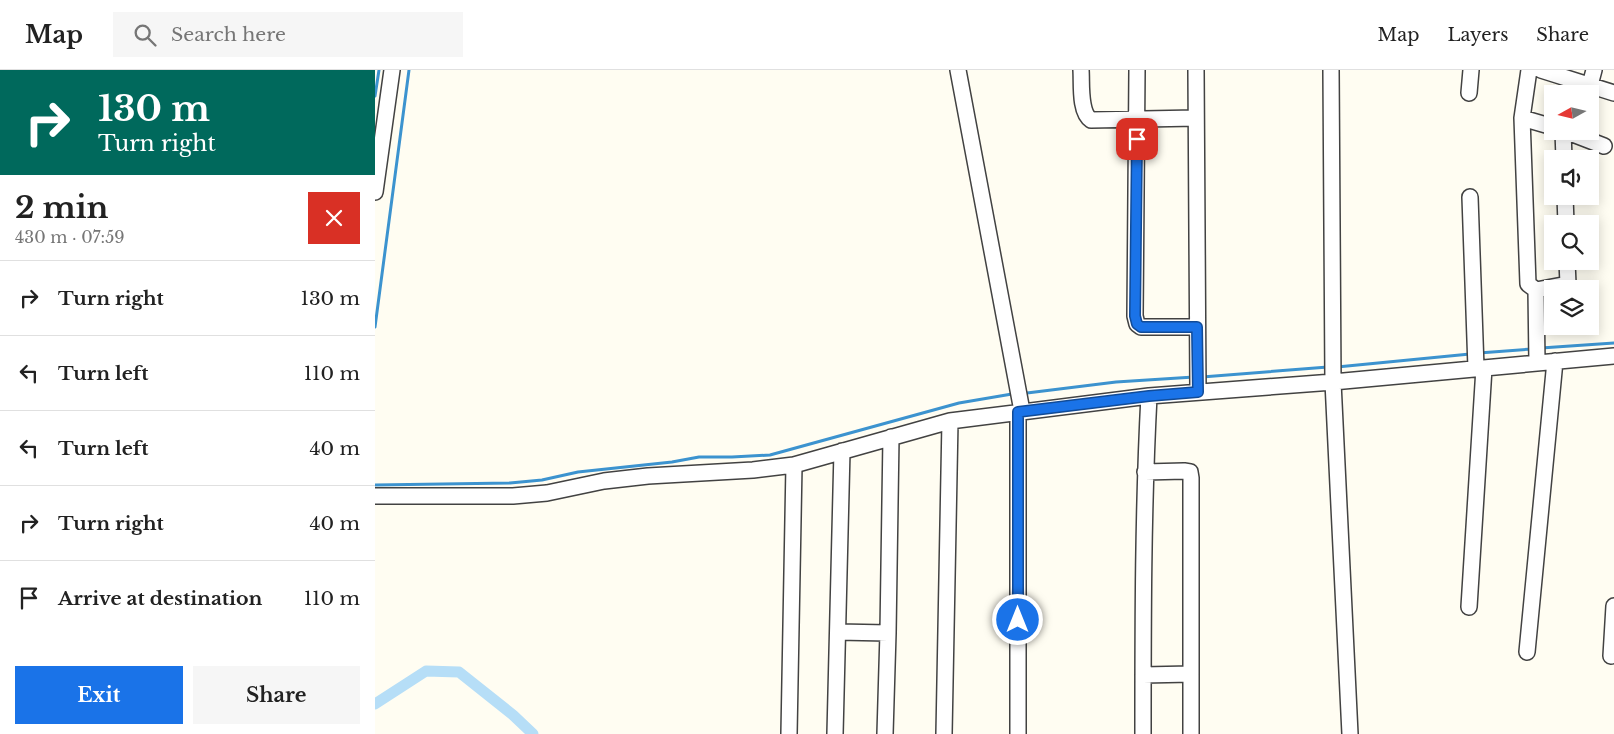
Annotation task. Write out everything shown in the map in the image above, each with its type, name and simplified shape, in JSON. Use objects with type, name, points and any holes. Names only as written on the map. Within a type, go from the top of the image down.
[{"type":"street","points":[[375,192],[392,70]]},
{"type":"street","points":[[958,70],[1020,412],[1017,734]]},
{"type":"street","points":[[1081,70],[1083,109],[1091,120],[1195,118]]},
{"type":"street","points":[[1137,70],[1135,306],[1137,324],[1141,327],[1197,327]]},
{"type":"street","points":[[1196,70],[1197,383]]},
{"type":"street","points":[[1331,70],[1332,358],[1350,734]]},
{"type":"street","points":[[1469,93],[1471,70]]},
{"type":"street","points":[[1529,70],[1522,118],[1528,284],[1536,290],[1568,284],[1567,270]]},
{"type":"street","points":[[1541,70],[1587,85]]},
{"type":"street","points":[[1590,85],[1594,70]]},
{"type":"street","points":[[1599,89],[1614,93]]},
{"type":"street","points":[[1522,118],[1544,124]]},
{"type":"street","points":[[1588,140],[1604,146]]},
{"type":"street","points":[[1469,607],[1479,366],[1475,346],[1470,197]]},
{"type":"street","points":[[1536,290],[1537,353]]},
{"type":"street","points":[[375,496],[513,496],[547,493],[604,481],[648,476],[753,470],[794,464],[950,421],[1149,396],[1197,383],[1333,379],[1479,366],[1537,353],[1555,362],[1614,356]]},
{"type":"street","points":[[1527,652],[1555,362]]},
{"type":"street","points":[[1143,734],[1145,472],[1149,396]]},
{"type":"street","points":[[944,734],[950,421]]},
{"type":"street","points":[[885,734],[891,437]]},
{"type":"street","points":[[835,734],[842,450]]},
{"type":"street","points":[[789,734],[794,464]]},
{"type":"street","points":[[1145,472],[1190,472],[1191,734]]},
{"type":"street","points":[[1611,656],[1614,606]]},
{"type":"street","points":[[838,632],[888,633]]},
{"type":"street","points":[[1143,675],[1191,674]]},
{"type":"waterway","points":[[375,96],[379,70]]},
{"type":"waterway","points":[[375,327],[409,70]]},
{"type":"waterway","points":[[1541,348],[1614,343]]},
{"type":"waterway","points":[[1479,353],[1532,349]]},
{"type":"waterway","points":[[1337,367],[1470,354]]},
{"type":"waterway","points":[[1202,377],[1328,367]]},
{"type":"waterway","points":[[1027,393],[1116,382],[1194,377]]},
{"type":"waterway","points":[[375,485],[510,483],[542,480],[578,472],[672,462],[699,457],[770,455],[959,403],[1012,394]]},
{"type":"waterway","points":[[375,704],[426,671],[459,672],[513,715],[533,734]]},
{"type":"route","points":[[1018,620],[1018,412],[1198,392],[1197,327],[1141,327],[1137,324],[1135,316],[1137,139]]}]
